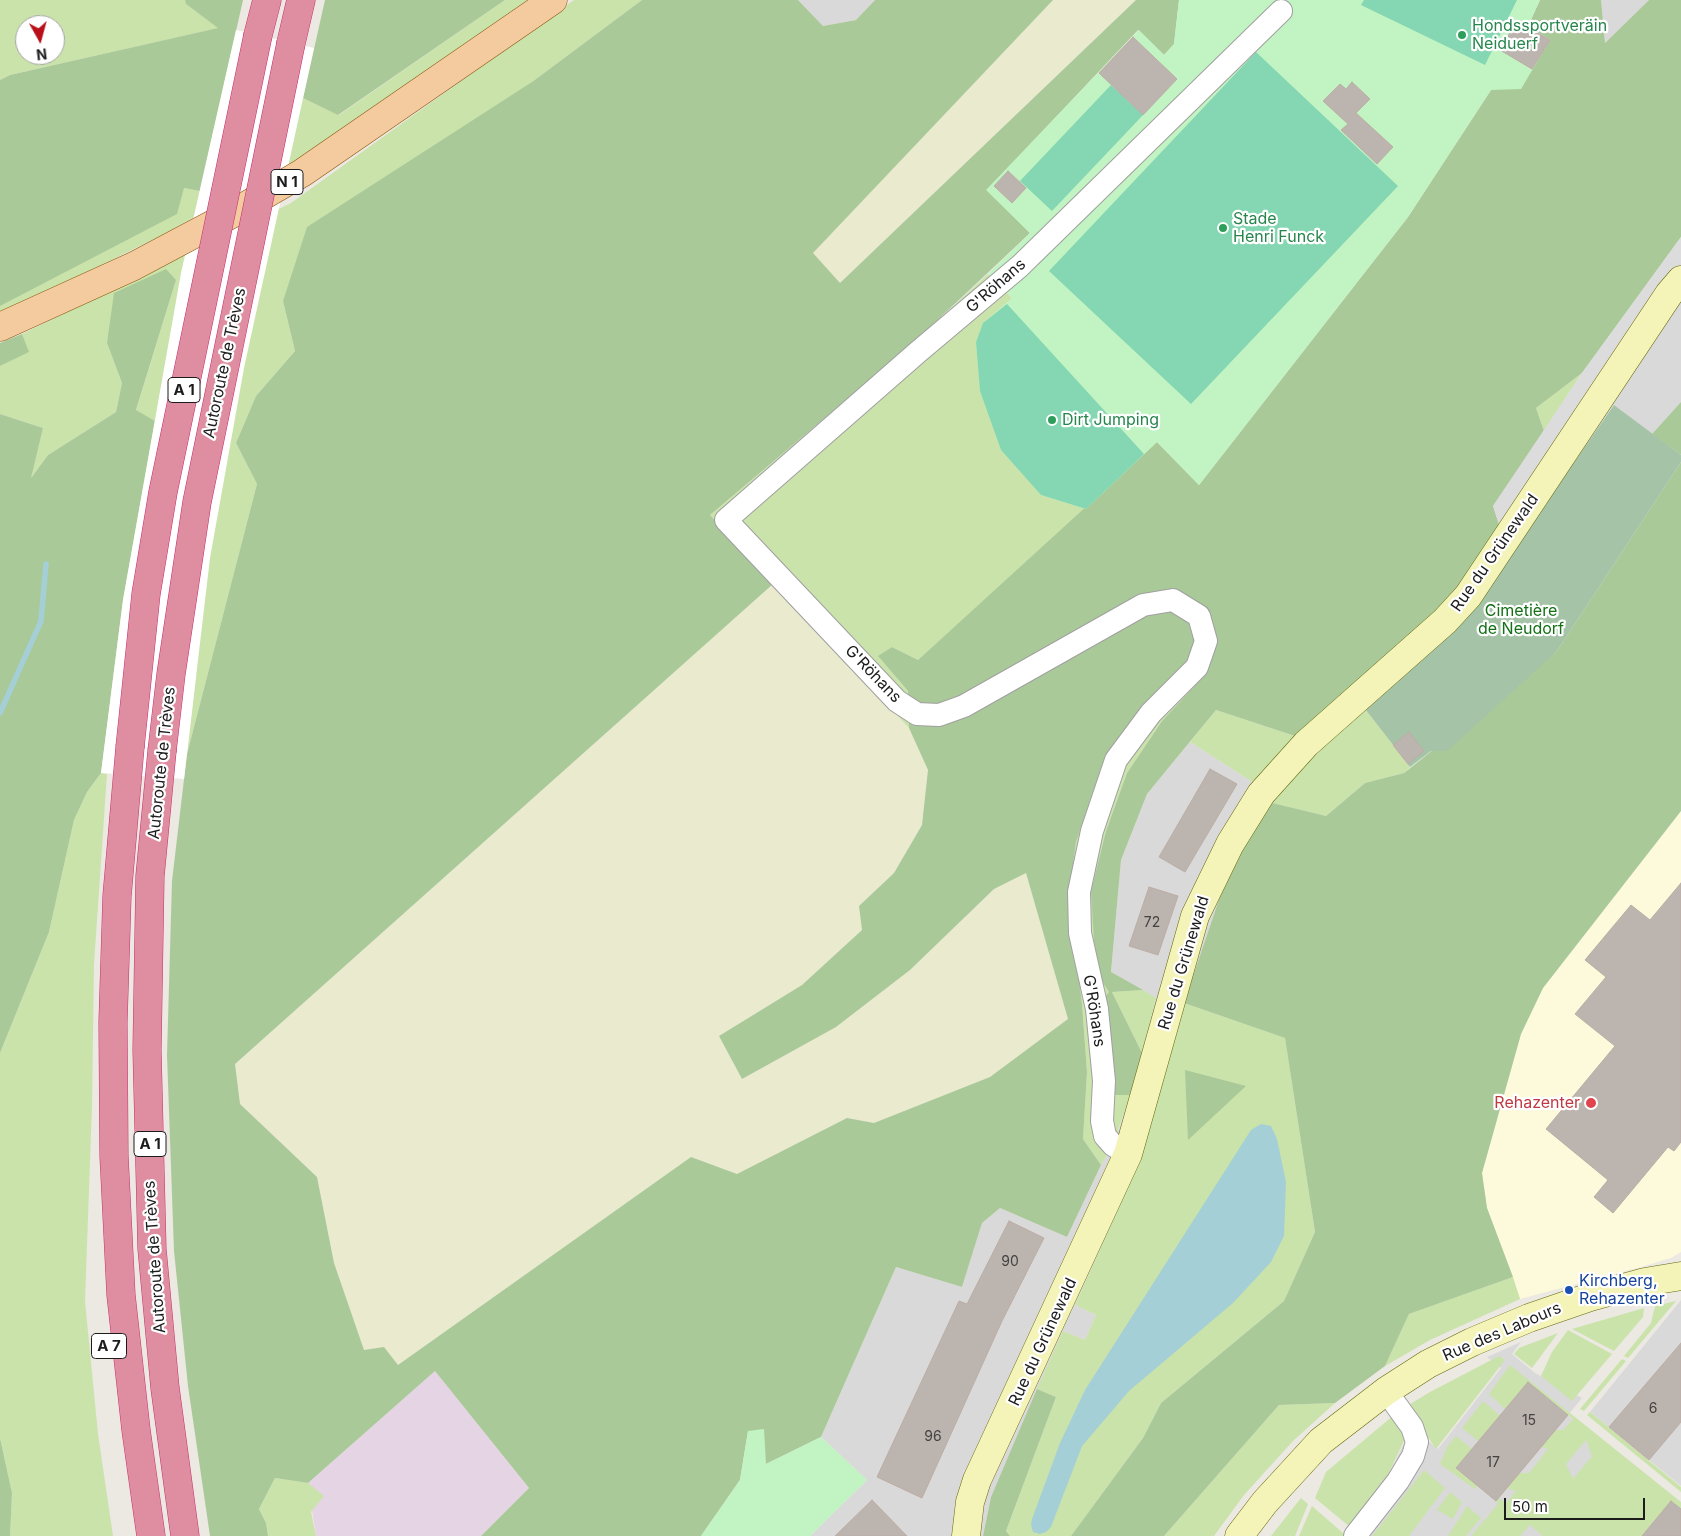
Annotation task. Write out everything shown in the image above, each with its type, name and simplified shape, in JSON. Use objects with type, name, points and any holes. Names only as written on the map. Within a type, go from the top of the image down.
[{"type":"highway","name":"Autoroute de Trèves","points":[[151,1536],[136,1430],[121,1295],[114,1156],[113,1022],[117,906],[130,747],[145,603],[163,492],[258,35],[267,0]]},
{"type":"highway","name":"Autoroute de Trèves","points":[[185,1536],[165,1388],[152,1249],[147,1050],[150,876],[171,674],[197,502],[301,0]]},
{"type":"highway","name":"A 7","points":[[114,1156],[104,1298],[118,1435],[134,1536]]},
{"type":"main road","name":"N 1","points":[[0,327],[134,266],[230,215],[294,178],[553,0]]},
{"type":"main road","name":"Rue du Grünewald","points":[[966,1536],[970,1502],[977,1480],[1128,1154],[1195,916],[1230,844],[1256,802],[1306,744],[1446,621],[1468,596],[1669,294],[1681,280]]},
{"type":"main road","name":"Rue des Labours","points":[[1239,1536],[1265,1502],[1321,1441],[1386,1391],[1446,1355],[1529,1318],[1590,1297],[1645,1282],[1681,1276]]},
{"type":"street","name":"G'Röhans","points":[[1128,1154],[1113,1145],[1105,1136],[1102,1121],[1104,1081],[1097,1009],[1080,933],[1079,892],[1092,831],[1116,760],[1151,713],[1197,667],[1206,641],[1199,616],[1173,600],[1143,605],[964,706],[940,714],[917,714],[897,701],[726,520],[918,352],[1020,266],[1281,12]]},
{"type":"street","points":[[1355,1536],[1398,1482],[1413,1456],[1417,1442],[1412,1427],[1386,1391]]},
{"type":"shaded area","points":[[798,0],[875,0],[856,20],[823,26]]},
{"type":"shaded area","points":[[1601,0],[1649,0],[1605,43]]},
{"type":"shaded area","points":[[1681,237],[1681,267],[1500,528],[1493,506],[1582,373]]},
{"type":"shaded area","points":[[1681,267],[1681,402],[1652,434],[1614,405],[1481,596],[1184,1003],[1147,1138],[1134,1174],[1075,1305],[1096,1315],[1085,1340],[1063,1331],[991,1497],[983,1536],[810,1536],[867,1480],[821,1437],[896,1267],[962,1287],[982,1223],[1000,1208],[1067,1237],[1101,1165],[1113,1145],[1122,1120],[1156,998],[1111,973],[1121,860],[1147,794],[1190,742],[1254,783]]},
{"type":"shaded area","name":"Rehazenter","points":[[1681,811],[1681,1252],[1671,1258],[1641,1267],[1520,1299],[1487,1208],[1482,1173],[1521,1034],[1543,988]]},
{"type":"shaded area","points":[[1681,1300],[1681,1486],[1590,1412]]},
{"type":"shaded area","points":[[1521,1342],[1512,1354],[1535,1373],[1582,1398],[1568,1415],[1681,1509],[1681,1536],[1342,1536],[1388,1476],[1412,1427],[1438,1449],[1501,1368],[1487,1357]]},
{"type":"shaded area","points":[[435,1371],[529,1488],[481,1536],[316,1536],[308,1483]]},
{"type":"green space","points":[[0,0],[185,0],[186,4],[219,28],[65,63],[65,15],[15,15],[15,65],[54,65],[10,75],[0,80]]},
{"type":"green space","points":[[185,0],[243,0],[200,191],[184,188],[177,214],[0,306],[0,80],[10,75],[54,65],[65,65],[65,63],[218,28],[186,4]]},
{"type":"green space","points":[[325,0],[505,0],[338,115],[303,98]]},
{"type":"green space","points":[[505,0],[531,0],[340,135],[164,234],[0,315],[0,306],[184,188],[200,191],[303,98],[339,115]]},
{"type":"green space","points":[[574,0],[642,0],[532,82],[283,301],[295,351],[256,396],[236,443],[257,484],[187,754],[196,677],[155,421],[136,411],[176,280],[107,343],[122,383],[116,412],[48,455],[30,479],[43,428],[0,414],[0,366],[28,352],[22,334],[291,203]]},
{"type":"green space","points":[[642,0],[798,0],[823,26],[856,20],[875,0],[1053,0],[813,253],[840,283],[1136,0],[1179,0],[1174,44],[1164,55],[1138,30],[987,190],[1030,233],[910,346],[710,515],[773,584],[235,1064],[240,1104],[317,1177],[334,1263],[364,1350],[384,1347],[398,1365],[691,1157],[737,1174],[847,1118],[874,1123],[990,1077],[1068,1019],[1026,873],[994,889],[910,970],[836,1027],[742,1079],[719,1036],[802,985],[862,930],[859,906],[894,873],[922,825],[928,770],[909,728],[908,691],[878,656],[892,647],[918,660],[1157,442],[1199,485],[1408,217],[1491,90],[1550,40],[1528,26],[1540,0],[1601,0],[1605,43],[1649,0],[1681,0],[1681,237],[1582,373],[1536,408],[1544,431],[1493,506],[1500,528],[1458,593],[1295,736],[1216,710],[1147,794],[1121,860],[1111,972],[1143,990],[1112,992],[1142,1053],[1130,1095],[1113,1095],[1102,1001],[1109,992],[1101,980],[1094,941],[1091,891],[1106,831],[1127,773],[1162,721],[1204,676],[1206,642],[1142,706],[1105,757],[1076,842],[1069,896],[1082,1004],[1087,1072],[1083,1139],[1101,1165],[1067,1237],[1000,1208],[982,1223],[962,1287],[896,1267],[821,1437],[766,1464],[748,1431],[740,1480],[701,1536],[481,1536],[529,1488],[435,1371],[308,1483],[275,1478],[259,1509],[266,1523],[268,1536],[210,1536],[188,1386],[174,1251],[167,1055],[172,881],[187,754],[257,484],[236,443],[256,396],[295,351],[283,301],[307,227],[532,82]]},
{"type":"green space","points":[[1053,0],[1136,0],[840,283],[812,253]]},
{"type":"green space","points":[[1179,0],[1540,0],[1528,26],[1550,40],[1521,89],[1491,90],[1408,217],[1199,485],[1157,442],[1086,509],[1041,495],[1001,450],[980,391],[976,342],[983,323],[1012,298],[988,274],[1030,233],[986,190],[1139,30],[1164,55],[1174,44]]},
{"type":"green space","name":"Hondssportveräin Neiduerf","points":[[1364,0],[1517,0],[1485,65],[1361,5]]},
{"type":"green space","name":"Stade Henri Funck","points":[[1256,52],[1398,186],[1191,404],[1049,271]]},
{"type":"green space","points":[[1111,85],[1143,115],[1052,211],[1020,181]]},
{"type":"green space","points":[[166,269],[176,280],[136,410],[155,421],[123,600],[101,773],[87,792],[74,820],[49,932],[0,1053],[0,414],[43,428],[31,478],[48,455],[116,412],[122,383],[107,343],[114,293]]},
{"type":"green space","points":[[988,274],[1012,298],[1007,304],[1041,495],[1086,509],[918,660],[892,647],[879,657],[908,691],[909,728],[710,515],[910,346]]},
{"type":"green space","name":"Dirt Jumping","points":[[1007,304],[1144,454],[1086,509],[1041,495],[1001,450],[980,391],[976,342],[983,323]]},
{"type":"green space","points":[[22,334],[29,352],[0,366],[0,343]]},
{"type":"green space","points":[[1582,373],[1544,431],[1536,408]]},
{"type":"green space","points":[[1681,402],[1681,455],[1652,434]]},
{"type":"green space","name":"Cimetière de Neudorf","points":[[1614,405],[1681,455],[1681,462],[1557,651],[1447,751],[1431,751],[1410,767],[1363,706],[1481,596]]},
{"type":"green space","points":[[1681,462],[1681,811],[1543,988],[1521,1034],[1482,1173],[1487,1208],[1513,1277],[1409,1314],[1385,1366],[1335,1403],[1279,1405],[1164,1536],[1071,1536],[1143,1438],[1161,1403],[1284,1301],[1315,1232],[1285,1038],[1184,1003],[1223,888],[1268,802],[1326,816],[1365,783],[1404,773],[1557,651]]},
{"type":"green space","points":[[773,584],[909,728],[928,770],[922,824],[894,873],[859,906],[862,930],[802,985],[719,1036],[742,1079],[836,1027],[910,970],[994,889],[1026,873],[1068,1019],[990,1077],[874,1123],[847,1118],[737,1174],[691,1157],[398,1365],[364,1350],[334,1263],[317,1177],[240,1104],[235,1064]]},
{"type":"green space","points":[[1206,641],[1204,676],[1162,721],[1127,773],[1106,831],[1091,891],[1109,992],[1113,1095],[1130,1095],[1113,1145],[1101,1165],[1083,1139],[1087,1072],[1082,1004],[1069,896],[1076,842],[1105,757],[1142,706]]},
{"type":"green space","points":[[1363,706],[1410,767],[1404,773],[1365,783],[1326,816],[1268,802]]},
{"type":"green space","points":[[1216,710],[1295,736],[1254,783],[1190,742]]},
{"type":"green space","points":[[101,773],[107,774],[94,964],[92,1106],[85,1301],[98,1434],[113,1536],[10,1536],[12,1493],[0,1438],[0,1053],[49,932],[74,820],[87,792]]},
{"type":"green space","points":[[1143,990],[1156,998],[1142,1053],[1112,992]]},
{"type":"green space","points":[[1184,1003],[1285,1038],[1315,1232],[1284,1301],[1161,1403],[1143,1438],[1071,1536],[1010,1536],[1006,1531],[1056,1397],[1037,1389],[1063,1331],[1085,1340],[1096,1315],[1075,1305],[1134,1174],[1147,1138]]},
{"type":"green space","points":[[1185,1070],[1246,1086],[1188,1140]]},
{"type":"green space","points":[[1513,1277],[1520,1299],[1430,1340],[1385,1366],[1409,1314]]},
{"type":"green space","points":[[1676,1301],[1628,1358],[1624,1356],[1651,1323],[1655,1306]]},
{"type":"green space","points":[[1644,1308],[1643,1317],[1614,1351],[1572,1329]]},
{"type":"green space","points":[[1568,1330],[1612,1354],[1572,1401],[1541,1376],[1552,1352]]},
{"type":"green space","points":[[1558,1333],[1532,1368],[1514,1354],[1519,1348]]},
{"type":"green space","points":[[1499,1356],[1505,1360],[1436,1449],[1407,1406]]},
{"type":"green space","points":[[1622,1359],[1626,1361],[1584,1411],[1580,1409]]},
{"type":"green space","points":[[1510,1365],[1681,1502],[1681,1509],[1671,1501],[1642,1536],[1543,1536],[1530,1525],[1520,1536],[1471,1536],[1498,1504],[1496,1500],[1498,1498],[1506,1503],[1516,1491],[1506,1488],[1519,1473],[1529,1473],[1548,1449],[1541,1447],[1555,1430],[1563,1430],[1573,1419],[1528,1382],[1505,1409],[1489,1394]],"holes":[[[1586,1440],[1592,1456],[1573,1479],[1566,1464]]]},
{"type":"green space","points":[[1037,1389],[1056,1397],[1006,1531],[1010,1536],[983,1536],[991,1497]]},
{"type":"green space","points":[[1483,1401],[1500,1416],[1478,1441],[1462,1428]]},
{"type":"green space","points":[[1335,1403],[1293,1441],[1244,1495],[1214,1536],[1164,1536],[1279,1405]]},
{"type":"green space","points":[[1590,1412],[1681,1487],[1681,1492],[1587,1415]]},
{"type":"green space","points":[[1394,1415],[1407,1434],[1388,1475],[1350,1527],[1315,1498],[1326,1472]]},
{"type":"green space","points":[[764,1429],[766,1464],[821,1437],[867,1480],[810,1536],[701,1536],[740,1480],[748,1431]]},
{"type":"green space","points":[[1456,1436],[1472,1449],[1456,1468],[1478,1485],[1475,1489],[1440,1464],[1447,1447]]},
{"type":"green space","points":[[0,1438],[12,1493],[10,1536],[0,1536]]},
{"type":"green space","points":[[1424,1470],[1445,1488],[1409,1536],[1372,1536]]},
{"type":"green space","points":[[275,1478],[308,1483],[324,1496],[311,1512],[316,1536],[268,1536],[266,1523],[259,1509]]},
{"type":"green space","points":[[1450,1492],[1462,1502],[1453,1519],[1437,1510]]},
{"type":"green space","points":[[1301,1498],[1308,1504],[1295,1536],[1271,1536]]},
{"type":"green space","points":[[1312,1506],[1344,1534],[1343,1536],[1299,1536]]},
{"type":"green space","points":[[1467,1506],[1481,1518],[1466,1536],[1448,1536]]},
{"type":"water","points":[[1261,1124],[1271,1126],[1277,1139],[1286,1182],[1284,1236],[1271,1262],[1233,1303],[1129,1391],[1082,1446],[1051,1527],[1046,1532],[1040,1534],[1033,1532],[1032,1519],[1060,1443],[1085,1390],[1251,1130]]},
{"type":"pier","points":[[236,30],[314,48],[244,368],[210,558],[184,779],[101,773],[123,600],[181,273]]},
{"type":"building","points":[[1517,21],[1550,40],[1532,69],[1500,50]]},
{"type":"building","points":[[1133,37],[1177,79],[1143,115],[1099,73]]},
{"type":"building","points":[[1352,82],[1370,99],[1356,113],[1393,147],[1377,164],[1341,130],[1348,124],[1323,101],[1340,84],[1346,89]]},
{"type":"building","points":[[1008,171],[1026,188],[1012,203],[994,186]]},
{"type":"building","points":[[1409,732],[1424,751],[1408,764],[1393,745]]},
{"type":"building","points":[[1210,769],[1237,784],[1185,872],[1159,857]]},
{"type":"building","name":"Rehazenter","points":[[1681,883],[1681,1142],[1674,1151],[1668,1147],[1613,1213],[1594,1197],[1608,1180],[1546,1129],[1615,1046],[1575,1014],[1606,977],[1585,960],[1631,905],[1650,920]]},
{"type":"building","points":[[1149,887],[1178,896],[1158,955],[1129,946]]},
{"type":"building","points":[[1009,1221],[1044,1238],[1002,1321],[922,1498],[877,1477],[959,1301],[967,1304]]},
{"type":"building","points":[[1681,1343],[1681,1422],[1649,1460],[1609,1427]]},
{"type":"building","points":[[1528,1382],[1568,1415],[1496,1501],[1456,1468]]},
{"type":"building","points":[[872,1500],[907,1536],[835,1536]]},
{"type":"building","points":[[1671,1501],[1681,1509],[1681,1536],[1642,1536]]},
{"type":"waterway","points":[[0,713],[41,621],[46,564]]},
{"type":"place","name":"Hondssportveräin Neiduerf","points":[[1462,35]]},
{"type":"place","name":"Stade Henri Funck","points":[[1223,228]]},
{"type":"place","name":"Dirt Jumping","points":[[1052,420]]},
{"type":"place","name":"Rehazenter","points":[[1591,1103]]},
{"type":"place","name":"Kirchberg, Rehazenter","points":[[1569,1290]]}]
